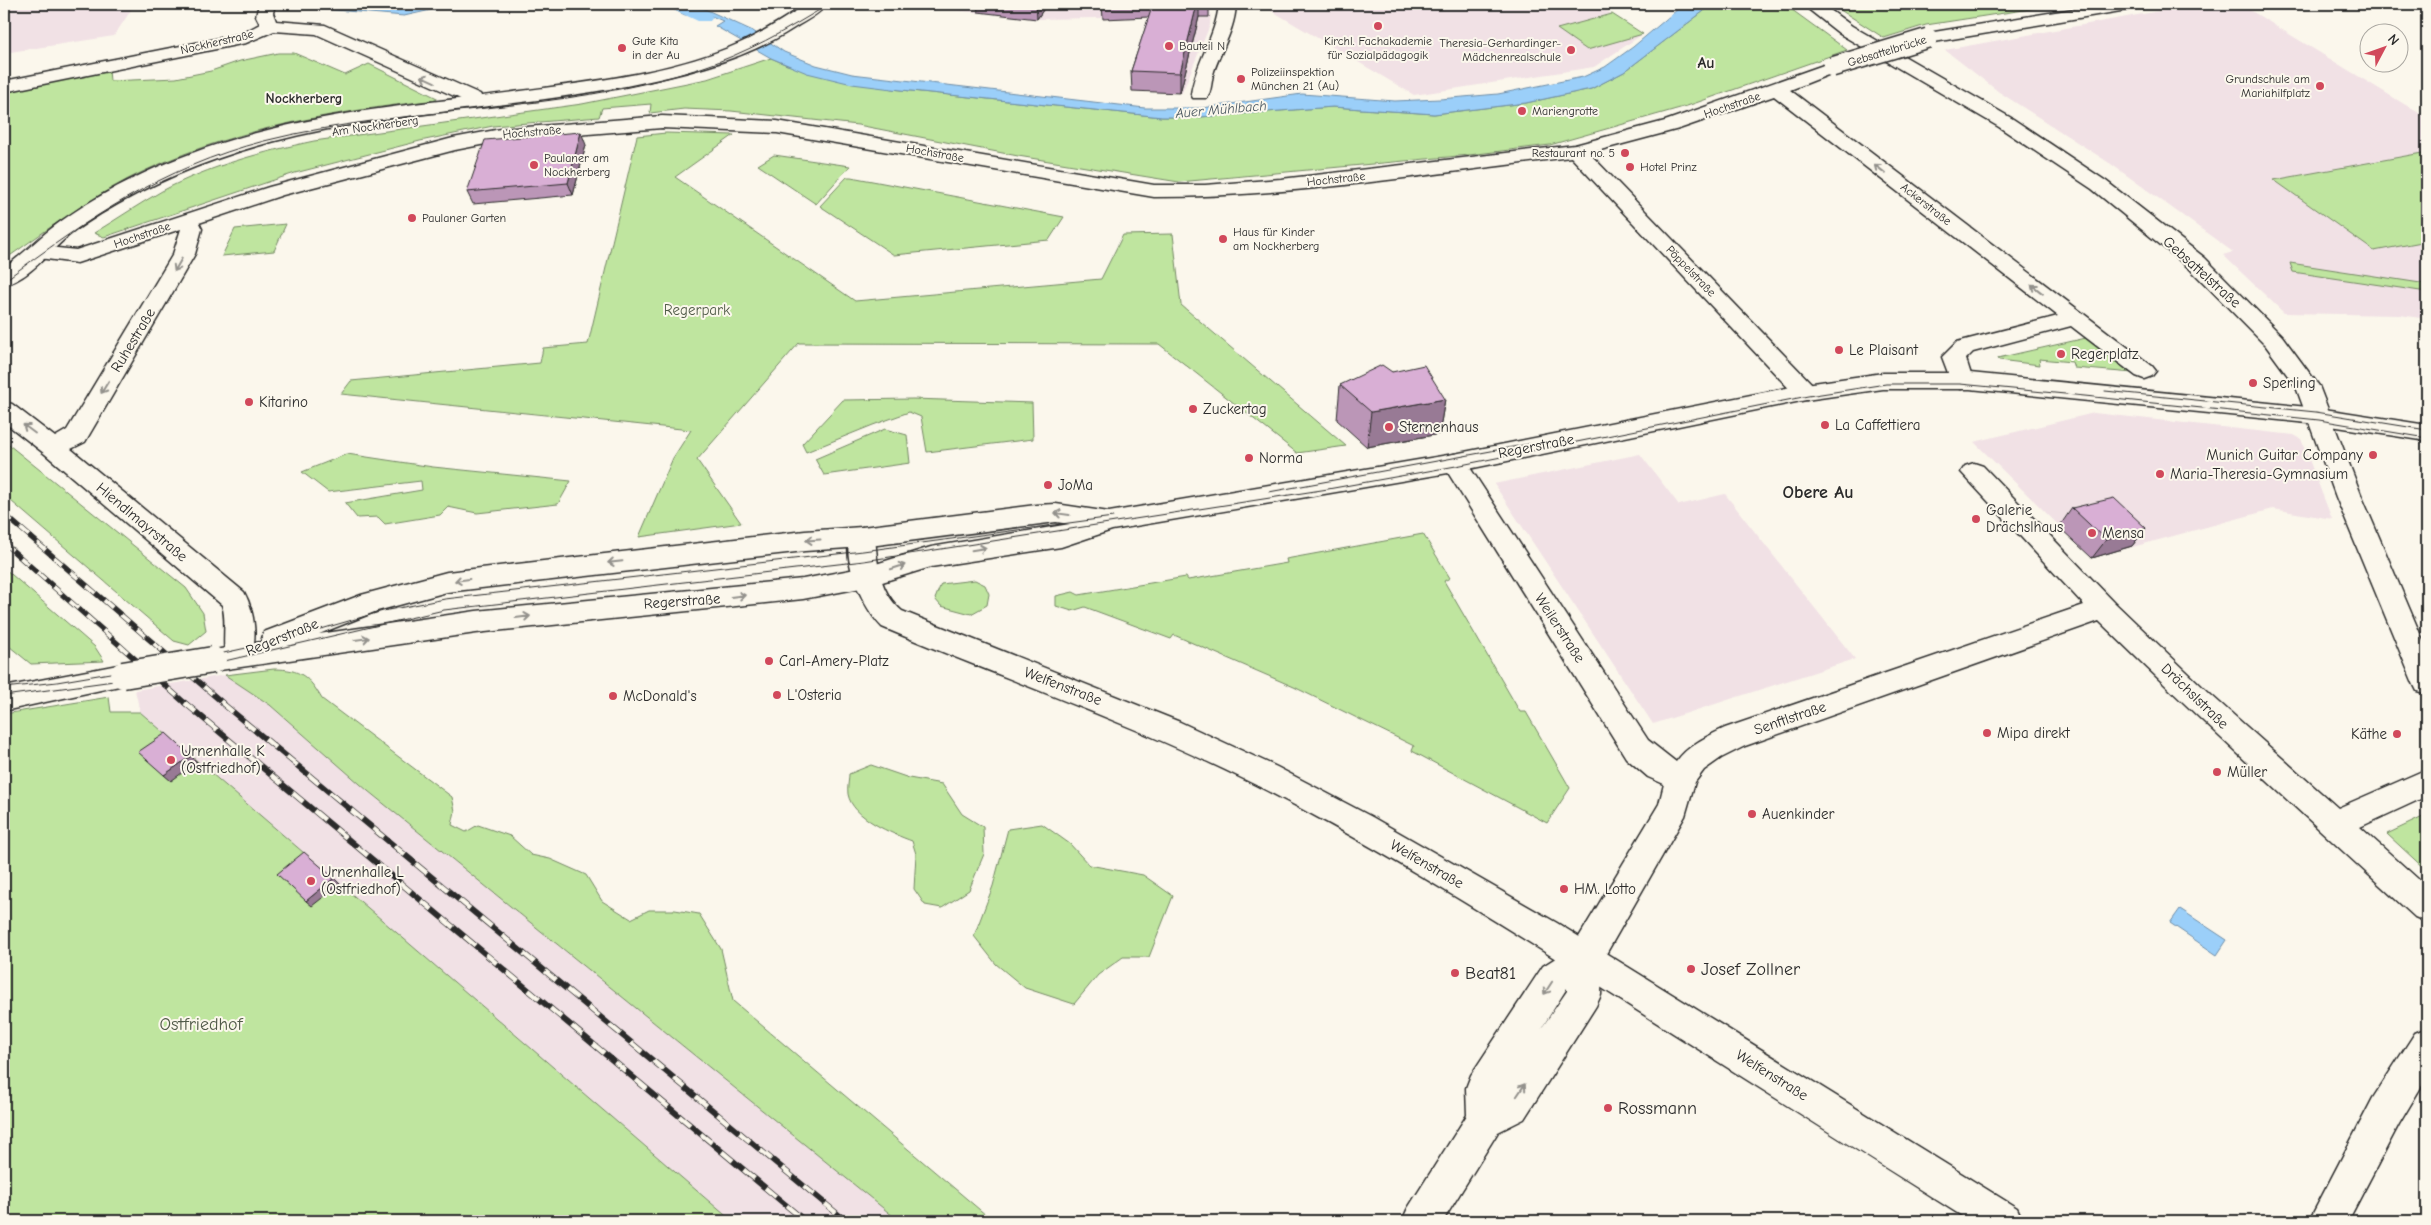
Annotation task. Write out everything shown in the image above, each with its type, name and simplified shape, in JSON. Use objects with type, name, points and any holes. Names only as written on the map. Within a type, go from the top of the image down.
[{"type":"street","points":[[267,4],[263,14],[265,20],[271,26]]},
{"type":"street","points":[[1200,94],[1209,61],[1225,25],[1228,4]]},
{"type":"street","name":"Gebsattelstraße","points":[[1811,4],[1846,30],[2006,123],[2054,154],[2150,225],[2216,281],[2274,341],[2307,386],[2427,683]]},
{"type":"street","name":"Gebsattelbrücke","points":[[1832,67],[1935,37],[2133,4]]},
{"type":"street","name":"Am Nockherberg","points":[[4,278],[39,252],[67,226],[126,190],[168,170],[218,151],[263,137],[315,126],[599,86],[656,74],[704,61],[761,39],[825,6]]},
{"type":"street","name":"Am Nockherberg","points":[[39,252],[75,236],[116,208],[171,179],[265,145],[331,132],[600,96],[668,81],[731,62],[777,42],[825,6]]},
{"type":"street","name":"Nockherstraße","points":[[4,87],[246,38],[271,26],[318,29],[473,98],[472,103]]},
{"type":"street","name":"Hochstraße","points":[[39,252],[77,257],[186,220],[363,166],[453,144],[502,135],[662,122],[794,130],[1161,192],[1281,185],[1576,151],[1672,125],[1777,89],[1832,67]]},
{"type":"street","name":"Ackerstraße","points":[[1777,89],[2076,318]]},
{"type":"street","name":"Pöppelstraße","points":[[1576,151],[1806,392]]},
{"type":"street","name":"Ruhestraße","points":[[54,448],[76,436],[167,284],[184,254],[192,230],[186,220]]},
{"type":"street","points":[[2144,370],[2076,318],[1965,347],[1954,357],[1961,381],[2318,416],[2427,433]]},
{"type":"street","name":"Regerstraße","points":[[226,657],[476,622],[648,603],[690,602],[803,589],[866,577],[931,557],[1061,537],[1110,521],[1454,463],[1806,392],[1883,381],[1961,381]]},
{"type":"street","name":"Hiendlmayrstraße","points":[[4,410],[54,448],[234,599],[239,611],[240,622],[226,657]]},
{"type":"street","name":"Weilerstraße","points":[[1454,463],[1637,749],[1659,768],[1681,778]]},
{"type":"street","name":"Drächslstraße","points":[[1974,472],[2104,608],[2201,703],[2427,907]]},
{"type":"street","name":"Regerstraße","points":[[226,657],[372,602],[447,582],[804,541],[862,537],[1036,514],[1056,513],[1110,521]]},
{"type":"street","name":"Welfenstraße","points":[[862,537],[866,577],[883,612],[892,619],[1118,708],[1288,787],[1479,893],[2004,1221]]},
{"type":"street","name":"Senftlstraße","points":[[1585,958],[1674,807],[1681,778],[1693,761],[1710,749],[1734,737],[2104,608]]},
{"type":"street","points":[[4,699],[112,677],[226,657]]},
{"type":"street","points":[[4,684],[112,677]]},
{"type":"street","points":[[2334,824],[2427,782]]},
{"type":"street","points":[[1421,1221],[1484,1119],[1511,1106],[1584,995],[1585,958]]},
{"type":"street","points":[[2328,1221],[2386,1110],[2427,1045]]},
{"type":"shaded area","points":[[4,4],[135,4],[114,36],[4,53]]},
{"type":"shaded area","points":[[898,4],[1211,4],[1210,25],[1182,93],[1133,91],[1155,17],[1038,19]]},
{"type":"shaded area","points":[[1260,4],[1596,4],[1643,34],[1594,67],[1414,95]]},
{"type":"shaded area","points":[[2198,4],[2240,4],[2427,118],[2427,319],[2400,315],[2284,313],[2223,255],[2233,252],[2111,164],[1999,92],[1945,50]]},
{"type":"shaded area","name":"Maria-Theresia-Gymnasium","points":[[2094,413],[2294,435],[2301,439],[2332,519],[2273,509],[2092,558],[1974,442]]},
{"type":"shaded area","points":[[1640,454],[1679,505],[1725,494],[1855,659],[1653,724],[1494,484]]},
{"type":"shaded area","points":[[225,675],[270,705],[368,791],[899,1221],[732,1221],[140,712],[135,690]]},
{"type":"green space","points":[[1713,4],[1784,4],[1847,50],[1687,106],[1550,145],[1469,155],[1179,182],[1018,156],[858,125],[731,111],[684,109],[650,113],[651,104],[602,108],[599,117],[493,126],[420,141],[295,173],[104,237],[94,233],[153,196],[180,182],[217,167],[275,150],[314,141],[582,104],[707,79],[771,58],[787,65],[892,89],[1162,117],[1200,117],[1333,107],[1434,114],[1526,103],[1591,89],[1624,72]]},
{"type":"green space","points":[[1831,4],[2063,4],[1926,25],[1884,38]]},
{"type":"green space","points":[[1612,14],[1643,34],[1587,50],[1557,29]]},
{"type":"green space","points":[[278,53],[294,53],[345,75],[369,64],[437,98],[436,100],[317,117],[240,136],[201,148],[164,162],[96,197],[4,260],[4,92],[109,70],[110,81],[176,78],[211,71],[240,61]]},
{"type":"green space","name":"Regerpark","points":[[666,133],[734,135],[675,177],[855,301],[1101,279],[1123,235],[1173,234],[1181,305],[1346,446],[1297,453],[1159,344],[799,343],[697,460],[741,523],[639,537],[673,458],[691,430],[341,394],[351,381],[540,363],[543,348],[588,344],[637,136]]},
{"type":"green space","points":[[2422,153],[2427,156],[2427,241],[2374,251],[2274,180]]},
{"type":"green space","points":[[774,155],[850,166],[816,204],[758,165]]},
{"type":"green space","points":[[847,177],[1064,217],[1049,240],[894,255],[820,206]]},
{"type":"green space","points":[[286,224],[274,251],[222,256],[235,229]]},
{"type":"green space","points":[[2290,263],[2427,284],[2427,292],[2293,272]]},
{"type":"green space","points":[[2086,338],[2133,373],[2074,368],[2072,362],[2039,359],[2040,365],[1999,360],[1998,358]]},
{"type":"green space","points":[[913,399],[1032,403],[1033,439],[927,452],[921,417],[909,412],[806,452],[802,444],[843,400]]},
{"type":"green space","points":[[885,429],[907,435],[910,463],[824,475],[815,459]]},
{"type":"green space","points":[[4,441],[186,588],[203,613],[206,631],[189,645],[174,641],[4,495]]},
{"type":"green space","points":[[347,454],[433,467],[571,481],[558,504],[477,513],[448,507],[440,515],[385,524],[378,517],[357,518],[345,503],[422,490],[421,481],[328,492],[302,472]]},
{"type":"green space","points":[[1423,534],[1450,578],[1444,581],[1520,712],[1526,712],[1570,788],[1547,823],[1412,751],[1414,746],[1294,687],[1174,635],[1171,639],[1085,607],[1072,611],[1056,606],[1056,596],[1073,592],[1079,595],[1186,577],[1188,580],[1287,563],[1286,559]]},
{"type":"green space","points":[[4,568],[95,647],[104,661],[31,664],[4,642]]},
{"type":"green space","points":[[975,580],[985,585],[989,594],[987,605],[971,614],[941,606],[935,599],[941,584]]},
{"type":"green space","points":[[283,669],[303,676],[313,685],[322,699],[452,797],[455,811],[452,825],[466,832],[478,825],[510,836],[531,855],[550,859],[586,875],[602,901],[631,919],[649,910],[675,910],[699,914],[721,949],[733,1001],[993,1221],[899,1221],[368,791],[270,705],[225,675]]},
{"type":"green space","name":"Ostfriedhof","points":[[109,697],[111,712],[140,712],[732,1221],[4,1221],[4,714]]},
{"type":"green space","points":[[871,765],[909,778],[942,784],[962,814],[983,827],[984,854],[969,890],[942,908],[925,905],[914,889],[916,854],[912,841],[874,824],[865,818],[851,803],[848,794],[849,774]]},
{"type":"green space","points":[[2427,815],[2427,871],[2387,834]]},
{"type":"green space","points":[[1042,824],[1070,844],[1089,865],[1143,875],[1173,896],[1149,957],[1123,957],[1098,975],[1074,1004],[1025,988],[996,964],[974,936],[993,886],[1008,829]]},
{"type":"water","points":[[290,4],[353,4],[396,10],[417,8],[431,4],[458,4],[404,16],[289,6]]},
{"type":"water","points":[[662,4],[694,4],[753,31],[784,52],[816,65],[852,74],[1145,108],[1202,108],[1302,94],[1395,101],[1440,99],[1498,94],[1583,77],[1605,67],[1633,47],[1684,4],[1713,4],[1624,72],[1591,89],[1526,103],[1434,114],[1333,107],[1200,117],[1162,117],[852,84],[807,73],[771,58],[715,26],[723,21],[709,15],[685,15]]},
{"type":"water","points":[[2180,909],[2227,940],[2217,955],[2170,923]]},
{"type":"building","name":"Bauteil N","points":[[1153,4],[1197,4],[1180,73],[1131,71]]},
{"type":"building","name":"Paulaner am Nockherberg","points":[[581,132],[568,183],[467,192],[485,140]]},
{"type":"building","points":[[1382,365],[1392,372],[1424,365],[1445,399],[1371,412],[1340,385]]},
{"type":"building","points":[[2114,498],[2146,528],[2106,540],[2072,508]]},
{"type":"building","name":"Urnenhalle K (Ostfriedhof)","points":[[166,733],[191,756],[164,775],[138,752]]},
{"type":"building","name":"Urnenhalle L (Ostfriedhof)","points":[[304,852],[334,878],[306,901],[277,874]]},
{"type":"waterway","name":"Auer Mühlbach","points":[[676,4],[704,17]]},
{"type":"tram line","points":[[4,281],[65,237],[127,198],[192,165],[227,152],[264,141],[318,129],[537,102],[645,84],[698,69],[749,49],[829,4]]},
{"type":"tram line","points":[[4,696],[121,680],[216,663],[444,610],[864,561],[1328,489],[1456,466],[1808,396],[1886,384],[1960,384],[2065,394],[2319,420],[2427,438]]},
{"type":"tram line","points":[[2105,391],[2316,412],[2427,430]]},
{"type":"tram line","points":[[1269,492],[1529,444]]},
{"type":"tram line","points":[[4,688],[57,682],[210,656],[287,639],[383,611],[445,599],[863,551],[1113,517]]},
{"type":"railway","points":[[4,514],[224,704]]},
{"type":"railway","points":[[4,543],[186,704]]},
{"type":"railway","points":[[185,703],[805,1221]]},
{"type":"railway","points":[[222,703],[846,1221]]},
{"type":"place","name":"Kirchl. Fachakademie für Sozialpädagogik","points":[[1378,26]]},
{"type":"place","name":"Bauteil N","points":[[1169,46]]},
{"type":"place","name":"Gute Kita in der Au","points":[[622,48]]},
{"type":"place","name":"Theresia-Gerhardinger- Mädchenrealschule","points":[[1571,50]]},
{"type":"place","name":"Polizeiinspektion München 21 (Au)","points":[[1241,79]]},
{"type":"place","name":"Grundschule am Mariahilfplatz","points":[[2320,86]]},
{"type":"place","name":"Mariengrotte","points":[[1522,111]]},
{"type":"place","name":"Restaurant no. 5","points":[[1625,153]]},
{"type":"place","name":"Paulaner am Nockherberg","points":[[534,165]]},
{"type":"place","name":"Hotel Prinz","points":[[1630,167]]},
{"type":"place","name":"Paulaner Garten","points":[[412,218]]},
{"type":"place","name":"Haus für Kinder am Nockherberg","points":[[1223,239]]},
{"type":"place","name":"Le Plaisant","points":[[1839,350]]},
{"type":"place","name":"Regerplatz","points":[[2061,354]]},
{"type":"place","name":"Sperling","points":[[2253,383]]},
{"type":"place","name":"Kitarino","points":[[249,402]]},
{"type":"place","name":"Zuckertag","points":[[1193,409]]},
{"type":"place","name":"La Caffettiera","points":[[1825,425]]},
{"type":"place","name":"Sternenhaus","points":[[1389,427]]},
{"type":"place","name":"Munich Guitar Company","points":[[2373,455]]},
{"type":"place","name":"Norma","points":[[1249,458]]},
{"type":"place","name":"Maria-Theresia-Gymnasium","points":[[2160,474]]},
{"type":"place","name":"JoMa","points":[[1048,485]]},
{"type":"place","name":"Galerie Drächslhaus","points":[[1976,519]]},
{"type":"place","name":"Mensa","points":[[2092,533]]},
{"type":"place","name":"Carl-Amery-Platz","points":[[769,661]]},
{"type":"place","name":"L'Osteria","points":[[777,695]]},
{"type":"place","name":"McDonald's","points":[[613,696]]},
{"type":"place","name":"Mipa direkt","points":[[1987,733]]},
{"type":"place","name":"Käthe","points":[[2397,734]]},
{"type":"place","name":"Urnenhalle K (Ostfriedhof)","points":[[171,760]]},
{"type":"place","name":"Müller","points":[[2217,772]]},
{"type":"place","name":"Auenkinder","points":[[1752,814]]},
{"type":"place","name":"Urnenhalle L (Ostfriedhof)","points":[[311,881]]},
{"type":"place","name":"HM. Lotto","points":[[1564,889]]},
{"type":"place","name":"Josef Zollner","points":[[1691,969]]},
{"type":"place","name":"Beat81","points":[[1455,973]]},
{"type":"place","name":"Rossmann","points":[[1608,1108]]},
{"type":"district","name":"Au","points":[[1706,62]]},
{"type":"district","name":"Nockherberg","points":[[304,98]]},
{"type":"district","name":"Obere Au","points":[[1818,492]]}]
